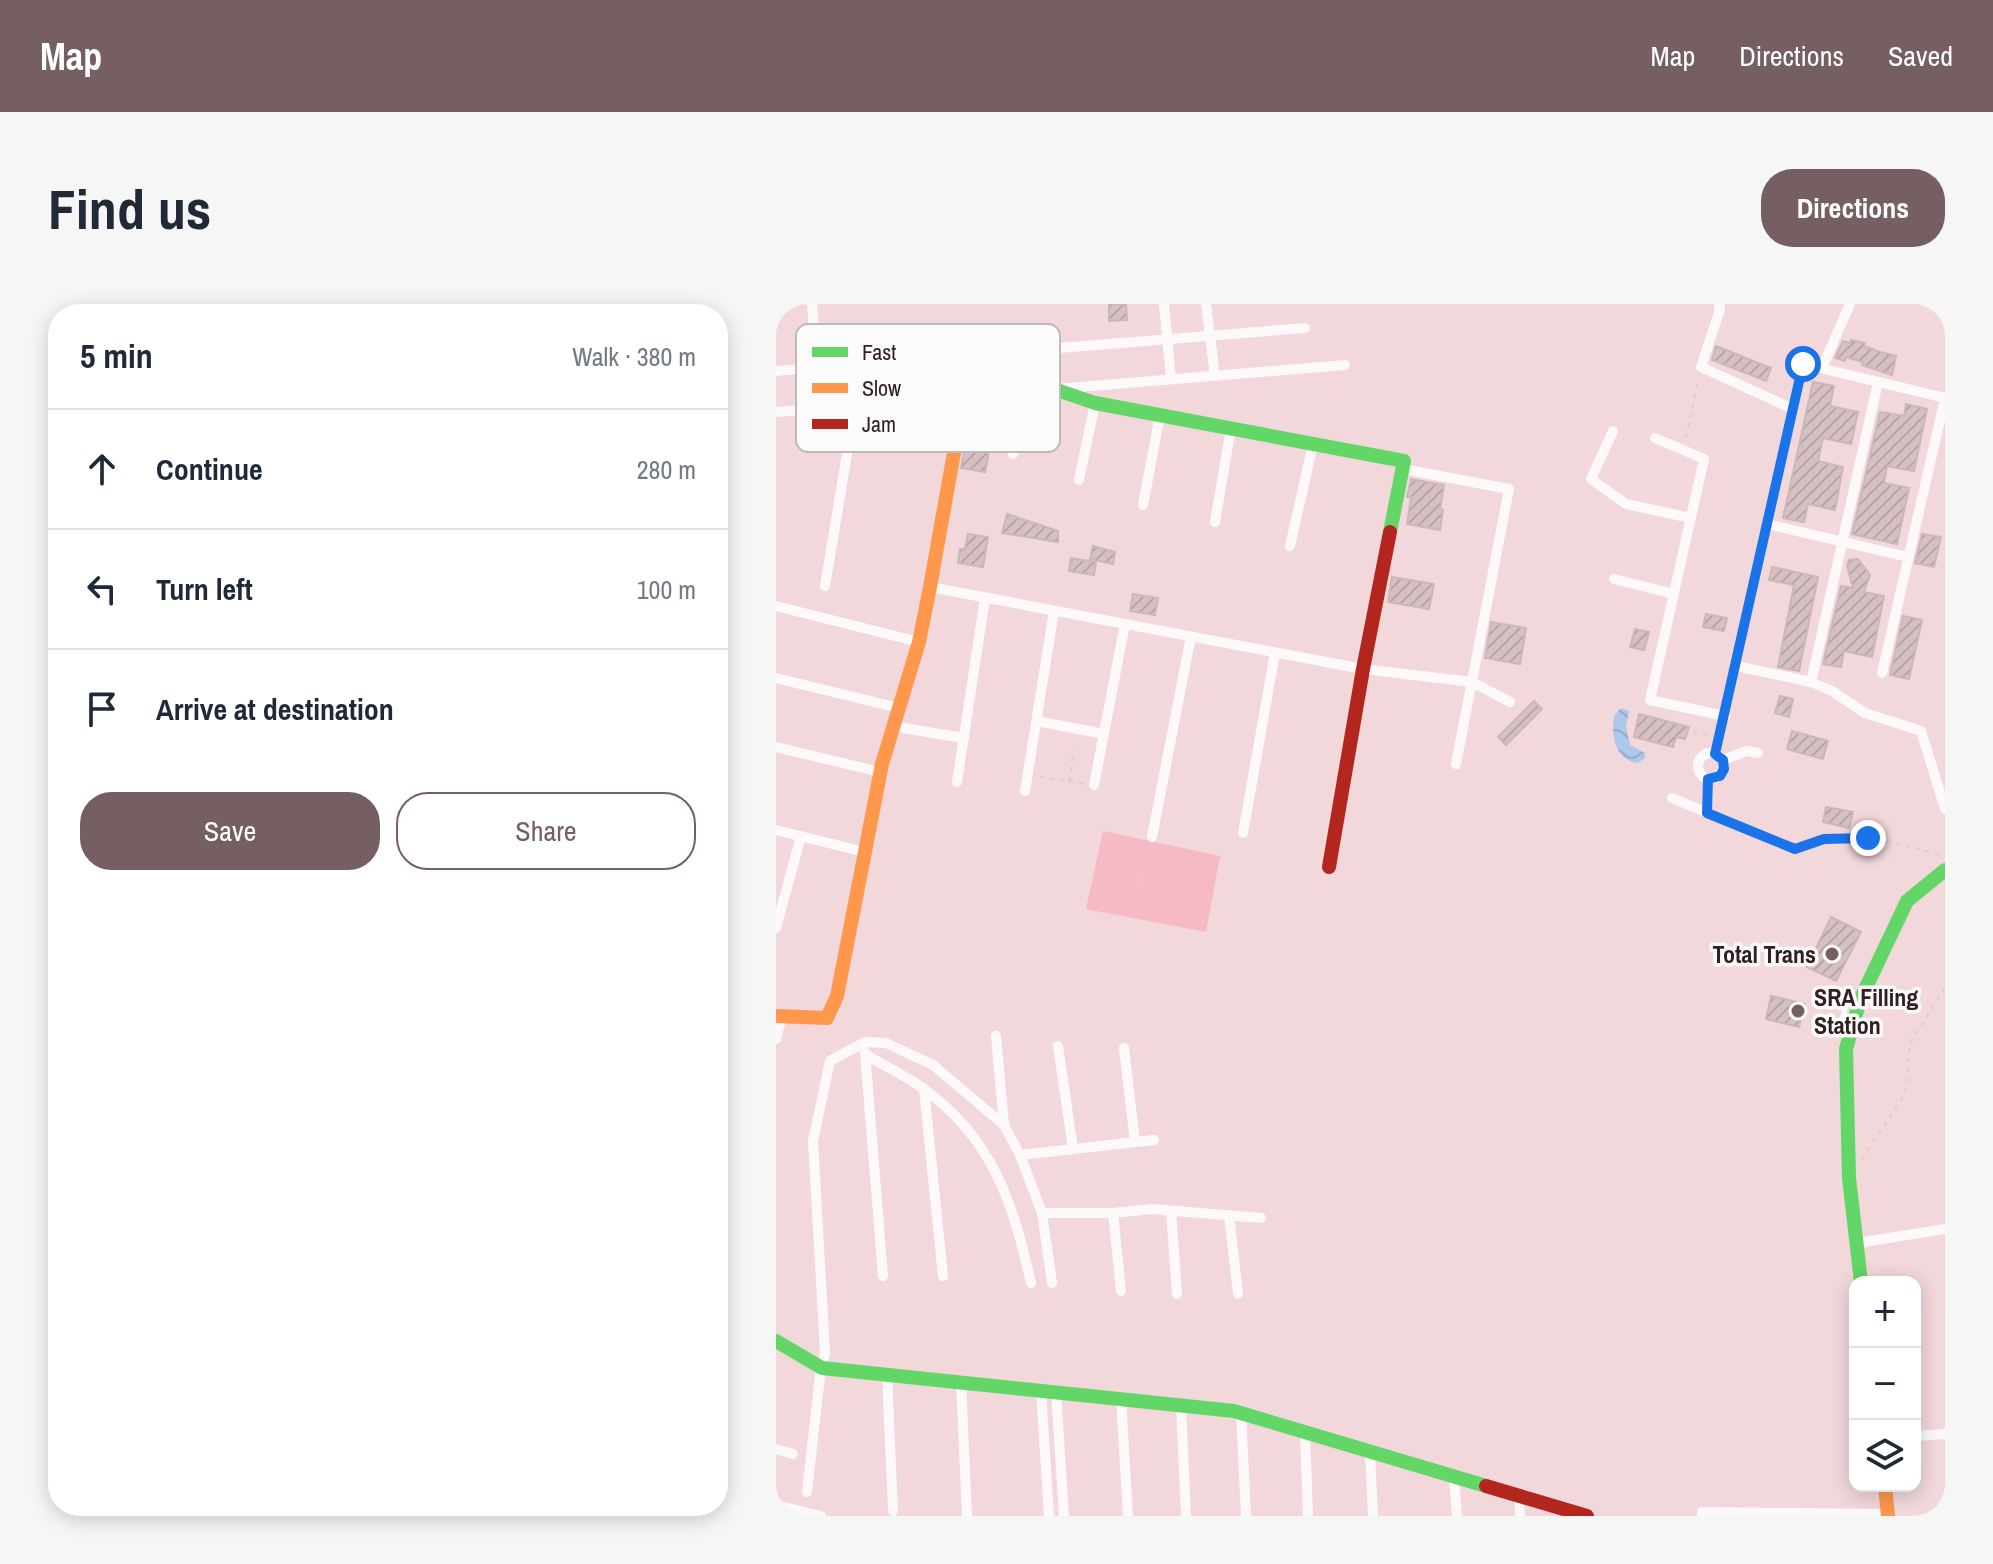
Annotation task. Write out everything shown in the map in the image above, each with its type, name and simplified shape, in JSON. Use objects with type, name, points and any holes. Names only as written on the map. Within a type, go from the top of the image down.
[{"type":"street","points":[[812,304],[814,324]]},
{"type":"street","points":[[1164,304],[1171,379]]},
{"type":"street","points":[[1206,304],[1215,376]]},
{"type":"street","points":[[1719,304],[1701,367],[1793,409]]},
{"type":"street","points":[[1822,368],[1850,304]]},
{"type":"street","points":[[1060,348],[1305,328]]},
{"type":"street","points":[[1758,753],[1747,751],[1719,757],[1704,755],[1699,761],[1700,774],[1716,779],[1723,773],[1719,757],[1719,738],[1803,364],[1945,398],[1882,673]]},
{"type":"street","points":[[1060,388],[1345,365]]},
{"type":"street","points":[[776,371],[796,370]]},
{"type":"street","points":[[1811,682],[1878,382]]},
{"type":"street","points":[[1060,391],[1095,403],[1404,461],[1363,669],[1329,867]]},
{"type":"street","points":[[1079,480],[1095,403]]},
{"type":"street","points":[[776,412],[796,410]]},
{"type":"street","points":[[1143,505],[1160,415]]},
{"type":"street","points":[[1215,522],[1231,428]]},
{"type":"street","points":[[1613,431],[1591,479],[1626,504],[1691,518]]},
{"type":"street","points":[[1655,438],[1704,459],[1650,700],[1725,716]]},
{"type":"street","points":[[1290,546],[1313,444]]},
{"type":"street","points":[[825,586],[847,452]]},
{"type":"street","points":[[776,1039],[779,1016],[827,1018],[837,996],[880,772],[919,642],[954,452]]},
{"type":"street","points":[[1403,469],[1509,489],[1456,764]]},
{"type":"street","points":[[1767,524],[1908,557]]},
{"type":"street","points":[[1614,579],[1674,594]]},
{"type":"street","points":[[930,587],[1363,669],[1472,682],[1510,702]]},
{"type":"street","points":[[957,782],[985,598]]},
{"type":"street","points":[[776,606],[919,642]]},
{"type":"street","points":[[1025,791],[1054,611]]},
{"type":"street","points":[[1094,785],[1125,624]]},
{"type":"street","points":[[1152,837],[1191,636]]},
{"type":"street","points":[[1243,833],[1275,653]]},
{"type":"street","points":[[1736,666],[1811,682],[1832,691],[1865,713],[1921,731],[1945,809]]},
{"type":"street","points":[[776,678],[899,708]]},
{"type":"street","points":[[1037,721],[1104,734]]},
{"type":"street","points":[[903,728],[964,738]]},
{"type":"street","points":[[776,747],[880,772]]},
{"type":"street","points":[[1707,813],[1708,779]]},
{"type":"street","points":[[1672,798],[1795,849]]},
{"type":"street","points":[[776,830],[865,852]]},
{"type":"street","points":[[776,928],[801,836]]},
{"type":"street","points":[[1860,1276],[1849,1178],[1845,1082],[1848,1043],[1863,994],[1907,901],[1945,870]]},
{"type":"street","points":[[996,1036],[1004,1125]]},
{"type":"street","points":[[865,1042],[883,1276]]},
{"type":"street","points":[[807,1492],[825,1352],[813,1141],[830,1061],[865,1042],[886,1043],[933,1065],[1004,1125],[1020,1155],[1042,1213],[1052,1283]]},
{"type":"street","points":[[1058,1046],[1073,1149]]},
{"type":"street","points":[[1124,1048],[1135,1142]]},
{"type":"street","points":[[865,1054],[924,1089],[973,1133],[993,1164],[1017,1223],[1031,1283]]},
{"type":"street","points":[[924,1089],[943,1276]]},
{"type":"street","points":[[1020,1155],[1154,1140]]},
{"type":"street","points":[[1042,1213],[1113,1213],[1152,1209],[1261,1218]]},
{"type":"street","points":[[1171,1211],[1177,1294]]},
{"type":"street","points":[[1113,1213],[1121,1291]]},
{"type":"street","points":[[1229,1215],[1238,1294]]},
{"type":"street","points":[[1857,1243],[1945,1229]]},
{"type":"street","points":[[776,1341],[821,1367],[1241,1413],[1587,1516]]},
{"type":"street","points":[[887,1374],[893,1511]]},
{"type":"street","points":[[961,1382],[967,1516]]},
{"type":"street","points":[[1048,1391],[1049,1516]]},
{"type":"street","points":[[1048,1391],[1064,1516]]},
{"type":"street","points":[[1121,1399],[1128,1516]]},
{"type":"street","points":[[1181,1405],[1186,1516]]},
{"type":"street","points":[[1241,1413],[1246,1516]]},
{"type":"street","points":[[1305,1433],[1308,1516]]},
{"type":"street","points":[[1921,1436],[1945,1434]]},
{"type":"street","points":[[776,1449],[793,1454]]},
{"type":"street","points":[[1370,1453],[1373,1516]]},
{"type":"street","points":[[1454,1478],[1457,1516]]},
{"type":"street","points":[[1702,1516],[1702,1512],[1884,1515],[1885,1492]]},
{"type":"street","points":[[1519,1495],[1520,1516]]},
{"type":"street","points":[[776,1505],[821,1516]]},
{"type":"path","points":[[1683,450],[1701,367]]},
{"type":"path","points":[[1693,732],[1719,738]]},
{"type":"path","points":[[1069,781],[1074,750]]},
{"type":"path","points":[[1028,775],[1094,785]]},
{"type":"path","points":[[1133,907],[1152,837]]},
{"type":"path","points":[[1795,849],[1824,839],[1868,838],[1945,856]]},
{"type":"path","points":[[1849,1178],[1905,1094],[1910,1043],[1945,988]]},
{"type":"shaded area","points":[[1103,831],[1220,856],[1206,932],[1086,909]]},
{"type":"water","points":[[1621,708],[1629,711],[1626,726],[1630,745],[1645,753],[1645,758],[1638,763],[1624,757],[1616,746],[1614,716]]},
{"type":"building","points":[[1109,304],[1126,304],[1127,320],[1109,321]]},
{"type":"building","points":[[1851,340],[1896,356],[1892,375],[1862,365],[1863,362],[1846,357],[1845,361],[1835,358],[1843,341],[1850,343]]},
{"type":"building","points":[[1716,346],[1771,368],[1766,381],[1712,360]]},
{"type":"building","points":[[1813,382],[1834,386],[1830,406],[1858,412],[1851,444],[1823,438],[1818,461],[1843,467],[1835,510],[1808,504],[1804,522],[1783,518]]},
{"type":"building","points":[[1906,404],[1927,409],[1914,471],[1887,466],[1884,483],[1909,488],[1897,544],[1852,534],[1880,412],[1904,416]]},
{"type":"building","points":[[964,452],[989,452],[985,472],[961,468]]},
{"type":"building","points":[[1411,479],[1444,485],[1440,530],[1407,524]]},
{"type":"building","points":[[1007,514],[1058,531],[1058,542],[1002,533]]},
{"type":"building","points":[[968,534],[988,537],[983,567],[958,563],[960,549],[965,549]]},
{"type":"building","points":[[1922,534],[1941,537],[1934,567],[1915,563]]},
{"type":"building","points":[[1093,546],[1115,552],[1113,564],[1090,559]]},
{"type":"building","points":[[1071,558],[1096,562],[1094,575],[1069,571]]},
{"type":"building","points":[[1858,559],[1870,575],[1864,592],[1884,596],[1872,657],[1844,651],[1841,667],[1823,664],[1841,586],[1853,588],[1847,566],[1849,560]]},
{"type":"building","points":[[1772,567],[1818,577],[1799,671],[1778,667],[1794,585],[1769,580]]},
{"type":"building","points":[[1392,577],[1434,584],[1429,609],[1388,602]]},
{"type":"building","points":[[1133,594],[1158,598],[1155,615],[1130,611]]},
{"type":"building","points":[[1706,614],[1727,618],[1724,631],[1703,627]]},
{"type":"building","points":[[1903,616],[1922,620],[1909,679],[1890,675]]},
{"type":"building","points":[[1491,622],[1526,628],[1520,664],[1485,658]]},
{"type":"building","points":[[1635,629],[1649,632],[1644,650],[1630,647]]},
{"type":"building","points":[[1780,696],[1793,699],[1789,717],[1775,713]]},
{"type":"building","points":[[1534,701],[1542,709],[1506,745],[1498,737]]},
{"type":"building","points":[[1639,714],[1689,727],[1685,739],[1676,737],[1673,747],[1634,737]]},
{"type":"building","points":[[1792,731],[1828,741],[1823,759],[1787,749]]},
{"type":"building","points":[[1826,807],[1853,812],[1849,828],[1823,822]]},
{"type":"building","points":[[1831,917],[1861,932],[1836,981],[1807,967]]},
{"type":"building","points":[[1771,996],[1805,1004],[1799,1027],[1766,1019]]},
{"type":"traffic: fast","points":[[1060,391],[1095,403],[1404,461],[1390,532]]},
{"type":"traffic: fast","points":[[1860,1276],[1849,1178],[1846,1049],[1860,1000],[1907,901],[1945,870]]},
{"type":"traffic: fast","points":[[776,1341],[822,1368],[1234,1411],[1486,1486]]},
{"type":"traffic: slow","points":[[776,1016],[827,1018],[837,996],[882,764],[919,642],[954,452]]},
{"type":"traffic: slow","points":[[1886,1492],[1888,1516]]},
{"type":"traffic: jam","points":[[1329,867],[1390,532]]},
{"type":"traffic: jam","points":[[1486,1486],[1587,1516]]},
{"type":"place","name":"Total Trans","points":[[1832,954]]},
{"type":"place","name":"SRA Filling Station","points":[[1798,1011]]},
{"type":"route","points":[[1803,364],[1715,754],[1723,760],[1724,769],[1716,779],[1708,779],[1707,813],[1795,849],[1824,839],[1868,838]]}]
